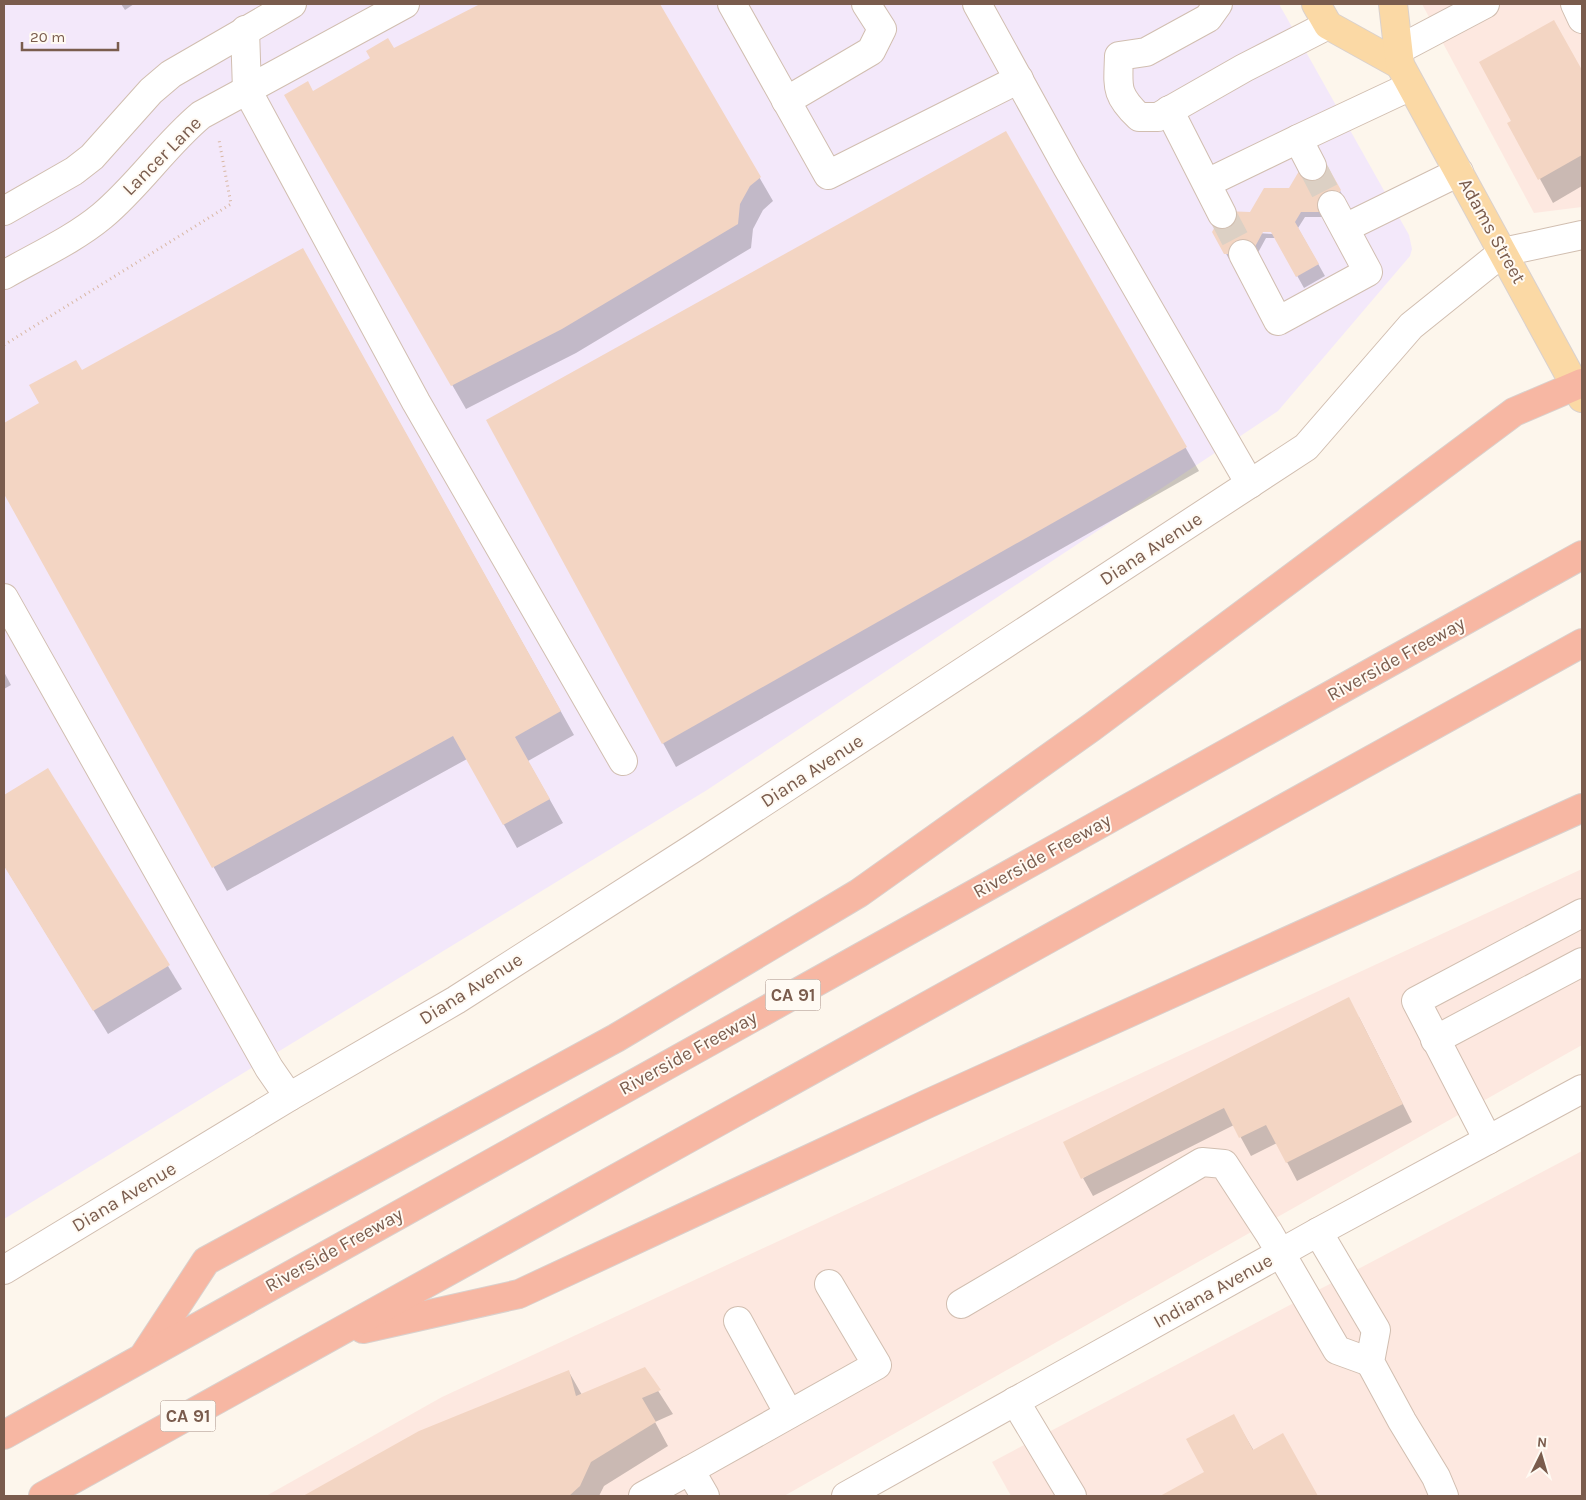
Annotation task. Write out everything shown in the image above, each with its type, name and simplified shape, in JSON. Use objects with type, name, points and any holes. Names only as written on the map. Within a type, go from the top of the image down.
[{"type":"highway","points":[[142,1357],[206,1261],[616,1038],[859,893],[1092,727],[1514,412],[1580,389]]},
{"type":"highway","name":"Riverside Freeway","points":[[4,1435],[1582,555]]},
{"type":"highway","name":"CA 91","points":[[44,1496],[1582,643]]},
{"type":"highway","points":[[332,1336],[519,1294],[927,1104],[1582,808]]},
{"type":"main road","name":"Adams Street","points":[[1393,4],[1403,67],[1459,172],[1580,389]]},
{"type":"main road","points":[[1322,14],[1403,67]]},
{"type":"street","points":[[4,211],[74,171],[92,157],[151,91],[171,74],[292,4]]},
{"type":"street","name":"Lancer Lane","points":[[4,274],[74,235],[102,216],[146,174],[181,131],[201,115],[404,4]]},
{"type":"street","points":[[732,4],[828,175],[1019,78]]},
{"type":"street","points":[[786,101],[871,51],[882,28],[866,4]]},
{"type":"street","points":[[977,4],[1067,167],[1250,484]]},
{"type":"street","points":[[1218,4],[1208,18],[1146,52],[1119,56],[1118,86],[1124,103],[1138,117],[1158,117],[1244,68],[1322,14]]},
{"type":"street","points":[[1206,183],[1298,139],[1403,67],[1486,4]]},
{"type":"street","points":[[1574,4],[1582,19]]},
{"type":"street","points":[[245,30],[247,90],[416,402],[623,761]]},
{"type":"street","points":[[1169,110],[1222,214]]},
{"type":"street","points":[[1298,139],[1312,166]]},
{"type":"street","points":[[1243,254],[1278,321],[1368,272],[1338,216],[1459,172]]},
{"type":"street","name":"Diana Avenue","points":[[4,1270],[289,1097],[456,1000],[1306,447],[1411,326],[1503,252],[1582,235]]},
{"type":"street","points":[[4,598],[269,1068],[289,1097]]},
{"type":"street","points":[[1488,1140],[1416,1001],[1582,913]]},
{"type":"street","points":[[1435,1040],[1582,962]]},
{"type":"street","name":"Indiana Avenue","points":[[846,1496],[1016,1401],[1286,1262],[1318,1232],[1582,1089]]},
{"type":"street","points":[[960,1304],[1202,1162],[1224,1164],[1286,1262],[1337,1350],[1370,1362],[1436,1477],[1444,1496]]},
{"type":"street","points":[[1318,1232],[1376,1330],[1370,1362]]},
{"type":"street","points":[[643,1496],[877,1365],[829,1284]]},
{"type":"street","points":[[738,1321],[789,1414]]},
{"type":"street","points":[[1016,1401],[1072,1496]]},
{"type":"street","points":[[690,1470],[705,1496]]},
{"type":"path","points":[[4,345],[231,204],[218,132]]},
{"type":"shaded area","points":[[4,4],[1279,4],[1409,235],[1412,249],[1410,256],[1278,411],[707,790],[4,1219]]},
{"type":"shaded area","points":[[1422,4],[1582,4],[1582,207],[1534,213]]},
{"type":"shaded area","points":[[1582,869],[1582,1045],[784,1496],[266,1496],[442,1397]]},
{"type":"shaded area","points":[[1582,1151],[1582,1496],[1011,1496],[992,1462]]},
{"type":"building","points":[[480,4],[660,4],[761,177],[750,186],[740,204],[738,224],[562,329],[451,386],[284,95],[308,81],[313,91],[370,58],[366,51],[388,38],[394,48]]},
{"type":"building","points":[[1554,20],[1582,70],[1582,155],[1538,180],[1507,123],[1511,121],[1479,62]]},
{"type":"building","points":[[1006,131],[1187,447],[662,744],[486,420]]},
{"type":"building","points":[[1302,166],[1328,167],[1341,190],[1327,212],[1301,212],[1295,222],[1319,264],[1296,277],[1271,232],[1263,232],[1251,254],[1224,254],[1212,232],[1224,211],[1250,212],[1264,188],[1289,188]]},
{"type":"building","points":[[303,248],[561,711],[515,737],[550,799],[503,825],[453,736],[212,868],[4,494],[4,423],[39,403],[29,385],[76,360],[82,370]]},
{"type":"building","points":[[48,768],[170,965],[93,1011],[4,866],[4,795]]},
{"type":"building","points":[[1349,997],[1403,1104],[1286,1163],[1266,1125],[1239,1138],[1224,1108],[1081,1179],[1063,1142]]},
{"type":"building","points":[[645,1367],[661,1390],[642,1398],[656,1422],[591,1462],[580,1486],[569,1496],[303,1496],[419,1431],[569,1370],[576,1396]]},
{"type":"building","points":[[1234,1414],[1253,1450],[1283,1433],[1318,1496],[1160,1496],[1204,1472],[1186,1439]]},
{"type":"tunnel","points":[[1312,166],[1332,205]]},
{"type":"tunnel","points":[[1222,214],[1243,254]]}]
